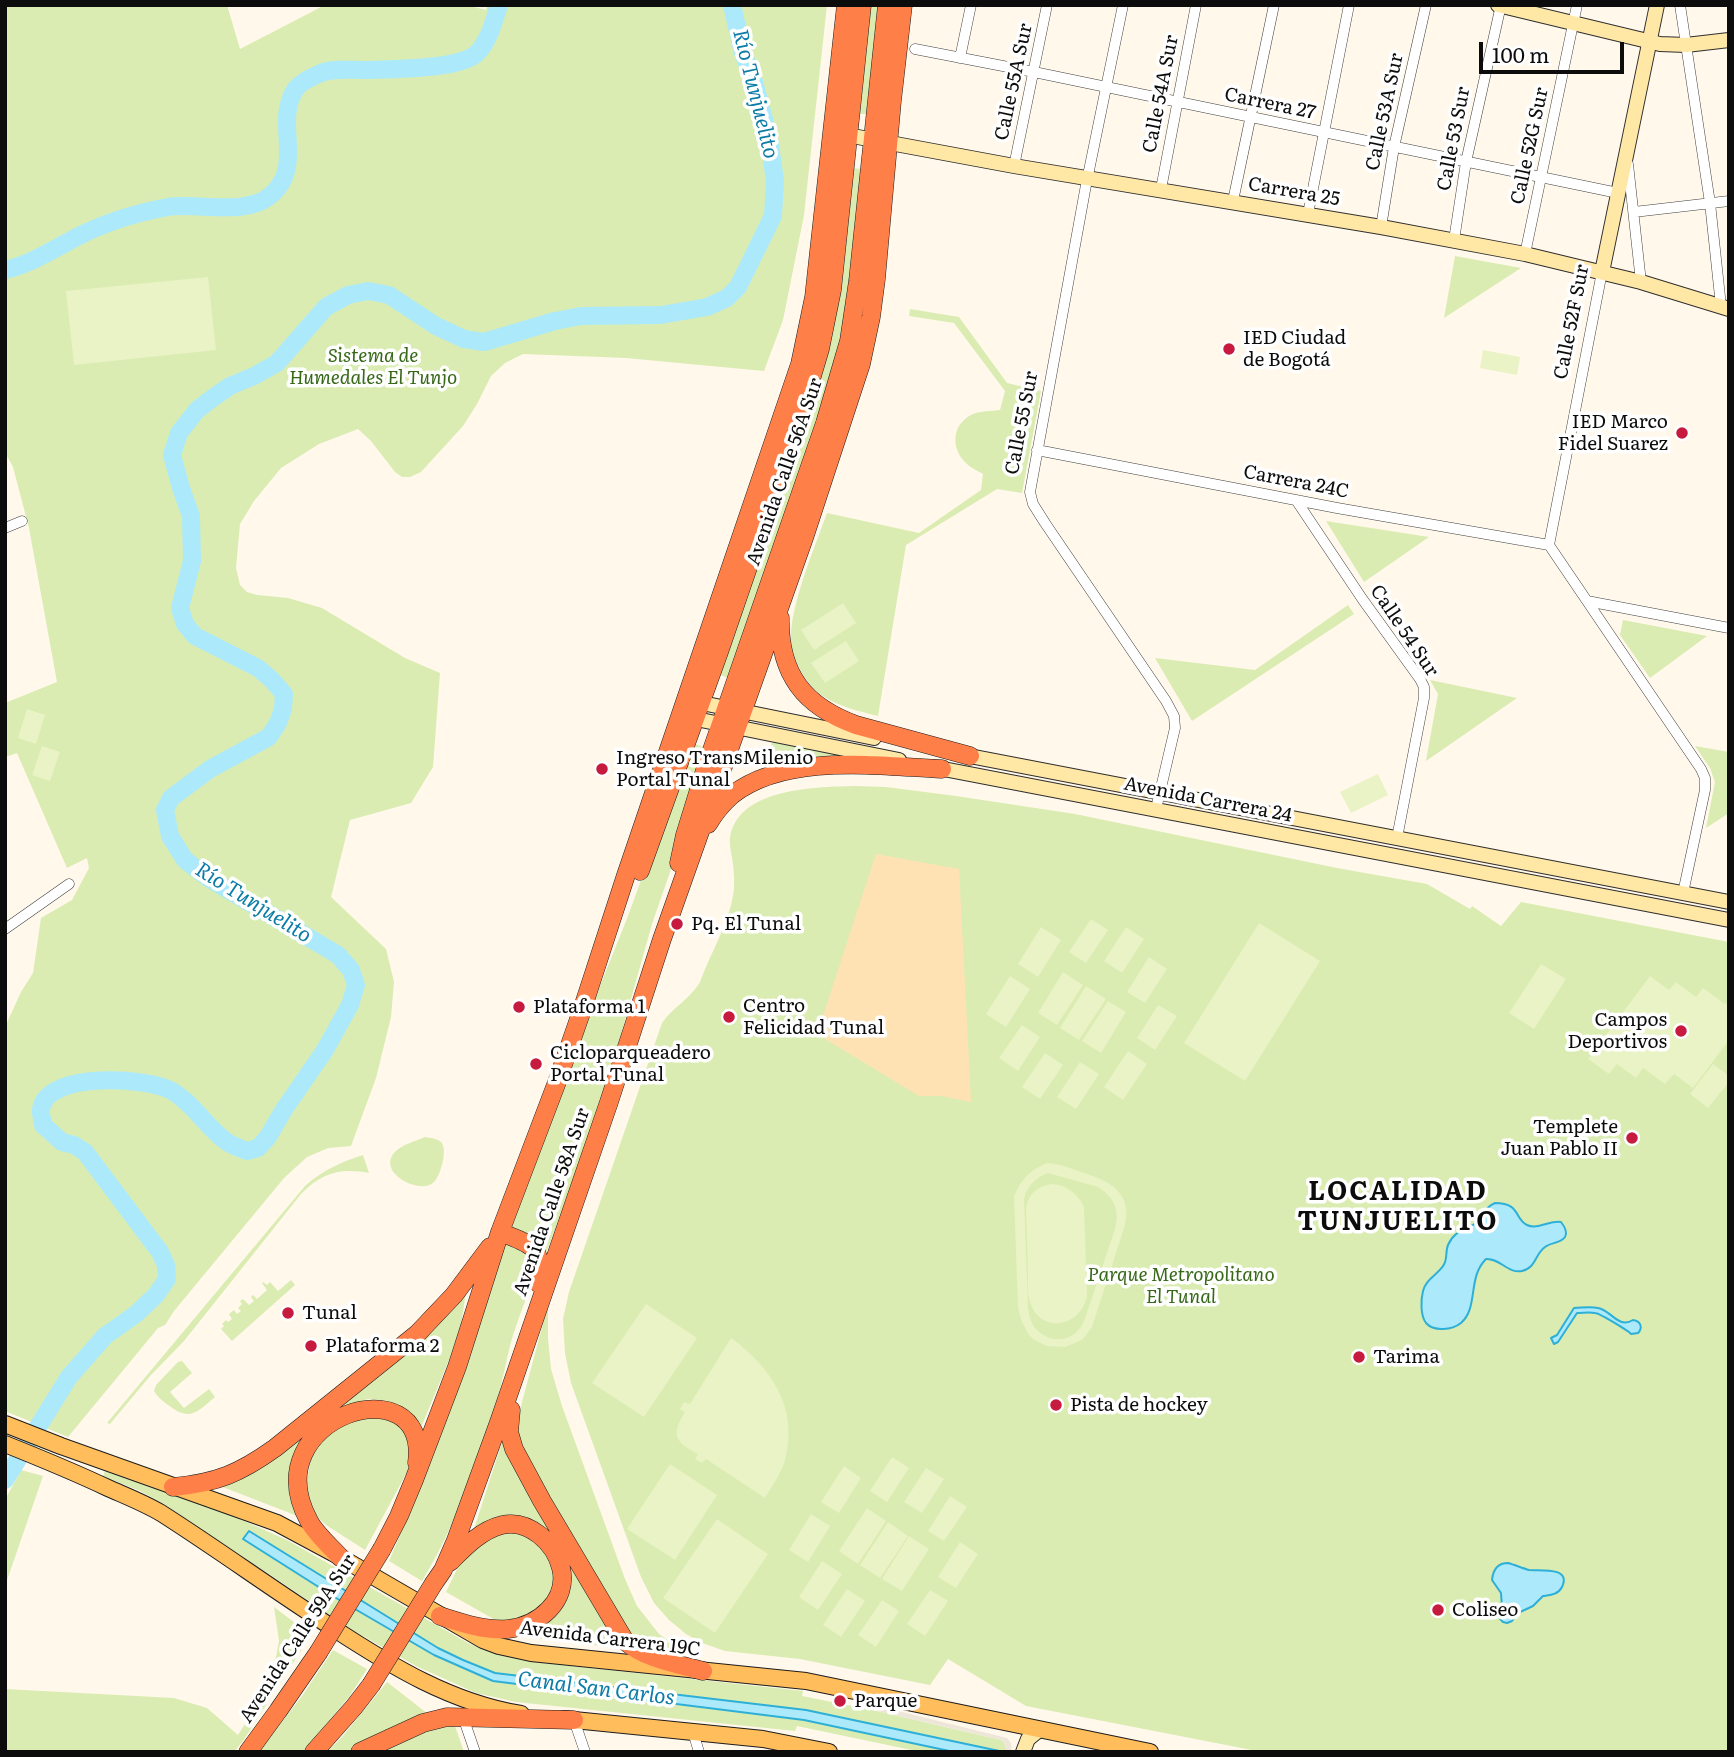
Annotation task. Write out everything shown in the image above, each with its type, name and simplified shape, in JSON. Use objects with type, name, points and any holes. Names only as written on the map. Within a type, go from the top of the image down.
[{"type":"highway","name":"Avenida Calle 56A Sur","points":[[691,710],[800,364],[814,297],[846,5]]},
{"type":"highway","name":"Avenida Calle 56A Sur","points":[[691,710],[776,487],[825,328],[832,290],[862,5]]},
{"type":"highway","name":"Avenida Calle 56A Sur","points":[[662,939],[685,835],[783,597],[861,365],[874,290],[887,5]]},
{"type":"highway","points":[[894,5],[901,29]]},
{"type":"highway","name":"Avenida Calle 56A Sur","points":[[731,718],[844,358],[904,5]]},
{"type":"highway","points":[[851,327],[874,290]]},
{"type":"highway","points":[[775,442],[776,487]]},
{"type":"highway","points":[[783,597],[779,635],[782,651],[790,673],[800,690],[811,701],[824,711],[856,725],[970,756]]},
{"type":"highway","name":"Avenida Calle 58A Sur","points":[[382,1549],[414,1480],[457,1367],[500,1232],[557,1082],[626,875],[691,710]]},
{"type":"highway","name":"Avenida Calle 58A Sur","points":[[438,1576],[460,1529],[609,1102],[698,838],[731,718]]},
{"type":"highway","points":[[698,838],[732,796],[769,776],[814,767],[844,765],[942,769]]},
{"type":"highway","points":[[173,1487],[208,1483],[232,1475],[275,1448],[417,1334],[454,1296],[500,1232],[528,1244],[539,1256],[540,1269],[532,1324]]},
{"type":"highway","points":[[515,1376],[509,1426],[514,1449],[621,1635],[629,1644],[646,1653],[704,1671]]},
{"type":"highway","points":[[341,1558],[304,1512],[298,1481],[299,1465],[311,1440],[333,1421],[350,1413],[381,1409],[398,1416],[408,1423],[414,1432],[417,1444],[414,1480]]},
{"type":"highway","points":[[314,1752],[371,1685],[438,1576],[460,1552],[481,1535],[502,1525],[513,1524],[536,1531],[555,1552],[561,1568],[562,1582],[558,1597],[550,1609],[537,1620],[508,1629],[480,1628],[440,1616]]},
{"type":"highway","name":"Avenida Calle 59A Sur","points":[[248,1752],[318,1653],[382,1549]]},
{"type":"highway","points":[[360,1752],[432,1720],[449,1717],[574,1720]]},
{"type":"main road","points":[[1500,5],[1670,45],[1729,40]]},
{"type":"main road","name":"Calle 52F Sur","points":[[1602,272],[1657,5]]},
{"type":"main road","name":"Carrera 25","points":[[848,135],[1014,166],[1454,240],[1602,272],[1725,307]]},
{"type":"main road","name":"Avenida Carrera 24","points":[[691,710],[970,756],[1729,902]]},
{"type":"main road","name":"Avenida Carrera 24","points":[[731,718],[942,769],[1729,920]]},
{"type":"main road","name":"Avenida Carrera 19C","points":[[9,1426],[277,1523],[483,1640],[511,1649],[806,1681],[1150,1752]]},
{"type":"main road","points":[[5,1444],[152,1508],[349,1639],[412,1676],[453,1695],[518,1713],[776,1741],[829,1752]]},
{"type":"main road","points":[[1023,1752],[1028,1739],[1039,1730]]},
{"type":"street","points":[[960,58],[971,5]]},
{"type":"street","name":"Calle 55A Sur","points":[[1014,166],[1047,5]]},
{"type":"street","name":"Calle 55 Sur","points":[[1123,5],[1088,178],[1030,496],[1174,716],[1174,729],[1156,809]]},
{"type":"street","name":"Calle 54A Sur","points":[[1161,189],[1196,5]]},
{"type":"street","points":[[1233,201],[1274,5]]},
{"type":"street","points":[[1308,214],[1349,5]]},
{"type":"street","name":"Calle 53A Sur","points":[[1381,227],[1394,147],[1426,5]]},
{"type":"street","name":"Calle 53 Sur","points":[[1454,240],[1466,162],[1500,5]]},
{"type":"street","name":"Calle 52G Sur","points":[[1525,254],[1577,5]]},
{"type":"street","points":[[1680,5],[1725,307]]},
{"type":"street","name":"Carrera 27","points":[[915,49],[1618,193]]},
{"type":"street","points":[[1626,152],[1641,282]]},
{"type":"street","points":[[1634,212],[1729,201]]},
{"type":"street","name":"Calle 52F Sur","points":[[1549,545],[1602,272]]},
{"type":"street","name":"Carrera 24C","points":[[1037,450],[1549,545]]},
{"type":"street","name":"Calle 54 Sur","points":[[1296,500],[1424,687],[1397,838]]},
{"type":"street","points":[[5,528],[22,521]]},
{"type":"street","points":[[1549,545],[1705,778],[1705,790],[1683,893]]},
{"type":"street","points":[[1587,601],[1729,628]]},
{"type":"street","points":[[5,929],[69,884]]},
{"type":"street","points":[[463,1717],[475,1752]]},
{"type":"street","points":[[574,1720],[585,1752]]},
{"type":"street","points":[[693,1732],[699,1752]]},
{"type":"green space","name":"Sistema de Humedales El Tunjo","points":[[5,5],[227,5],[240,49],[325,5],[466,5],[486,10],[488,5],[827,5],[804,215],[783,320],[764,371],[626,358],[523,354],[505,363],[491,376],[463,426],[421,472],[402,477],[358,429],[319,444],[281,468],[254,501],[240,524],[236,568],[240,585],[247,592],[288,598],[322,608],[405,658],[440,673],[433,767],[411,803],[350,820],[331,897],[386,949],[394,982],[391,1017],[376,1078],[351,1146],[328,1148],[307,1157],[284,1178],[165,1325],[158,1328],[68,1437],[5,1411],[5,1027],[33,973],[41,918],[72,900],[89,868],[87,858],[67,868],[17,753],[5,757],[5,703],[57,682],[29,528],[13,467],[5,452]]},
{"type":"green space","points":[[868,5],[881,5],[869,114],[859,114]]},
{"type":"green space","points":[[849,168],[864,169],[857,240],[839,357],[731,679],[720,675],[732,640]]},
{"type":"green space","points":[[1455,256],[1521,268],[1444,318]]},
{"type":"green space","points":[[208,277],[216,350],[74,365],[66,291]]},
{"type":"green space","points":[[910,309],[959,317],[1007,383],[1041,391],[1022,493],[997,489],[906,545],[878,716],[842,706],[817,692],[802,672],[792,649],[791,628],[798,595],[827,513],[919,533],[981,490],[983,474],[968,465],[960,455],[955,442],[956,435],[961,423],[973,414],[1000,410],[1005,391],[954,323],[909,316]]},
{"type":"green space","points":[[1483,350],[1520,357],[1517,375],[1480,368]]},
{"type":"green space","points":[[1326,521],[1429,537],[1364,582]]},
{"type":"green space","points":[[843,603],[856,623],[814,650],[801,630]]},
{"type":"green space","points":[[1348,605],[1354,614],[1192,721],[1155,658],[1255,670]]},
{"type":"green space","points":[[1623,620],[1707,636],[1650,678],[1620,635]]},
{"type":"green space","points":[[846,641],[859,661],[825,683],[811,663]]},
{"type":"green space","points":[[1430,680],[1517,698],[1426,761],[1438,694]]},
{"type":"green space","points":[[27,709],[45,715],[36,744],[18,738]]},
{"type":"green space","points":[[772,742],[869,760],[765,771]]},
{"type":"green space","points":[[694,744],[707,748],[678,849],[652,924],[602,1102],[545,1256],[509,1231],[664,817]]},
{"type":"green space","points":[[42,746],[60,752],[50,781],[32,775]]},
{"type":"green space","points":[[1695,746],[1729,752],[1729,813],[1706,828],[1715,782],[1710,768]]},
{"type":"green space","points":[[1378,774],[1388,795],[1351,813],[1340,792]]},
{"type":"green space","name":"Parque Metropolitano El Tunal","points":[[822,787],[886,787],[1075,814],[1427,884],[1470,909],[1472,906],[1501,926],[1521,902],[1729,942],[1729,1752],[1262,1752],[1026,1706],[948,1659],[930,1685],[800,1659],[725,1651],[702,1643],[669,1620],[654,1603],[641,1577],[571,1383],[565,1353],[563,1319],[569,1292],[662,1023],[700,982],[727,918],[734,884],[730,837],[736,820],[748,808],[782,793]]},
{"type":"green space","points":[[1091,919],[1108,930],[1086,963],[1069,952]]},
{"type":"green space","points":[[1259,923],[1320,961],[1245,1081],[1184,1043]]},
{"type":"green space","points":[[1041,927],[1061,940],[1038,977],[1018,964]]},
{"type":"green space","points":[[1126,927],[1144,939],[1122,973],[1104,961]]},
{"type":"green space","points":[[1149,957],[1167,969],[1145,1003],[1127,992]]},
{"type":"green space","points":[[1541,964],[1566,979],[1534,1029],[1509,1013]]},
{"type":"green space","points":[[1063,972],[1083,985],[1057,1025],[1038,1013]]},
{"type":"green space","points":[[1010,976],[1030,989],[1006,1027],[986,1014]]},
{"type":"green space","points":[[1650,976],[1669,990],[1676,982],[1696,997],[1703,988],[1725,1004],[1729,1000],[1729,1040],[1693,1088],[1674,1074],[1665,1084],[1643,1068],[1636,1078],[1617,1064],[1609,1074],[1588,1059]]},
{"type":"green space","points":[[1086,986],[1106,999],[1079,1040],[1060,1028]]},
{"type":"green space","points":[[1108,1001],[1126,1012],[1101,1053],[1082,1041]]},
{"type":"green space","points":[[1158,1005],[1177,1016],[1155,1050],[1137,1038]]},
{"type":"green space","points":[[1022,1025],[1040,1037],[1018,1071],[999,1058]]},
{"type":"green space","points":[[1128,1051],[1147,1064],[1123,1100],[1104,1087]]},
{"type":"green space","points":[[1045,1053],[1063,1065],[1040,1099],[1022,1087]]},
{"type":"green space","points":[[1080,1062],[1099,1074],[1076,1109],[1057,1097]]},
{"type":"green space","points":[[1713,1064],[1729,1076],[1729,1082],[1708,1108],[1690,1094]]},
{"type":"green space","points":[[425,1137],[441,1142],[444,1156],[437,1179],[428,1186],[421,1186],[401,1179],[390,1165],[393,1154],[398,1149]]},
{"type":"green space","points":[[363,1155],[369,1173],[332,1173],[301,1194],[184,1341],[110,1424],[107,1423],[305,1186],[332,1167]]},
{"type":"green space","points":[[1042,1165],[1061,1165],[1091,1175],[1116,1189],[1125,1204],[1125,1225],[1092,1327],[1082,1340],[1065,1347],[1047,1346],[1034,1340],[1022,1322],[1018,1308],[1014,1196],[1027,1175]],"holes":[[[1048,1173],[1098,1187],[1108,1195],[1114,1205],[1117,1216],[1115,1229],[1080,1328],[1070,1337],[1049,1338],[1034,1327],[1028,1311],[1025,1194],[1032,1183]]]},
{"type":"green space","points":[[1052,1184],[1071,1191],[1084,1207],[1087,1296],[1077,1315],[1060,1323],[1050,1323],[1042,1319],[1035,1312],[1028,1292],[1027,1204],[1034,1192]]},
{"type":"green space","points":[[505,1240],[526,1247],[536,1271],[514,1333],[499,1392],[474,1469],[456,1515],[422,1581],[389,1561],[452,1402]]},
{"type":"green space","points":[[291,1280],[295,1285],[232,1341],[221,1329],[226,1320],[228,1322],[232,1319],[229,1314],[234,1310],[237,1314],[241,1311],[238,1308],[242,1304],[240,1301],[243,1299],[249,1305],[254,1301],[251,1297],[253,1295],[257,1299],[267,1290],[263,1282],[267,1285],[270,1282],[278,1291]]},
{"type":"green space","points":[[466,1292],[461,1324],[449,1360],[420,1430],[404,1411],[388,1401],[368,1399],[344,1406],[318,1422],[300,1517],[220,1486]]},
{"type":"green space","points":[[646,1304],[697,1338],[644,1417],[592,1383]]},
{"type":"green space","points":[[548,1305],[551,1369],[625,1579],[637,1606],[659,1634],[684,1651],[656,1649],[631,1636],[522,1452],[517,1426]]},
{"type":"green space","points":[[731,1338],[758,1362],[778,1390],[785,1406],[788,1441],[785,1460],[765,1498],[706,1459],[702,1463],[695,1459],[698,1454],[677,1437],[678,1426],[685,1412],[680,1409],[684,1402],[690,1404]]},
{"type":"green space","points":[[182,1361],[192,1373],[170,1392],[184,1408],[209,1389],[215,1397],[199,1410],[189,1414],[171,1407],[154,1391],[156,1385]]},
{"type":"green space","points":[[375,1412],[405,1427],[414,1452],[407,1472],[365,1550],[326,1525],[308,1508],[305,1463],[332,1426]]},
{"type":"green space","points":[[504,1436],[627,1649],[510,1635],[566,1589],[538,1526],[473,1532]]},
{"type":"green space","points":[[892,1457],[909,1468],[887,1502],[870,1491]]},
{"type":"green space","points":[[670,1464],[717,1495],[675,1560],[627,1529]]},
{"type":"green space","points":[[844,1466],[861,1478],[839,1513],[821,1502]]},
{"type":"green space","points":[[926,1468],[944,1479],[922,1513],[904,1502]]},
{"type":"green space","points":[[21,1470],[43,1476],[5,1586],[5,1500]]},
{"type":"green space","points":[[105,1471],[235,1517],[287,1540],[484,1650],[543,1663],[803,1691],[802,1696],[1001,1740],[1007,1752],[921,1752],[797,1726],[795,1731],[516,1702],[476,1693],[416,1666],[354,1631],[164,1504],[103,1476]]},
{"type":"green space","points":[[950,1496],[967,1507],[944,1541],[928,1531]]},
{"type":"green space","points":[[867,1508],[886,1521],[858,1564],[839,1551]]},
{"type":"green space","points":[[811,1514],[830,1526],[808,1562],[789,1550]]},
{"type":"green space","points":[[717,1519],[768,1554],[715,1633],[663,1598]]},
{"type":"green space","points":[[888,1522],[908,1536],[880,1578],[860,1565]]},
{"type":"green space","points":[[513,1530],[530,1535],[554,1561],[556,1589],[536,1615],[504,1625],[446,1592],[459,1565],[472,1551],[498,1532]]},
{"type":"green space","points":[[909,1536],[929,1549],[902,1591],[882,1579]]},
{"type":"green space","points":[[960,1542],[978,1554],[956,1588],[938,1577]]},
{"type":"green space","points":[[822,1561],[842,1574],[818,1610],[799,1597]]},
{"type":"green space","points":[[847,1589],[865,1601],[841,1637],[823,1625]]},
{"type":"green space","points":[[930,1590],[948,1601],[925,1636],[907,1624]]},
{"type":"green space","points":[[882,1600],[899,1611],[876,1647],[858,1635]]},
{"type":"green space","points":[[274,1607],[311,1635],[234,1752],[5,1752],[5,1689],[174,1698],[207,1708],[238,1735],[271,1683],[279,1641]]},
{"type":"green space","points":[[333,1650],[367,1669],[349,1697],[302,1752],[259,1752],[302,1696]]},
{"type":"green space","points":[[387,1682],[428,1714],[345,1752],[327,1752],[342,1737]]},
{"type":"green space","points":[[454,1723],[464,1752],[374,1752],[420,1729]]},
{"type":"sand","points":[[876,854],[959,869],[971,1102],[941,1096],[919,1096],[817,1034]]},
{"type":"shaded area","points":[[878,1706],[1007,1738],[1012,1752],[1007,1752],[1001,1740],[877,1711]]},
{"type":"water","points":[[1495,1203],[1513,1208],[1527,1225],[1540,1226],[1561,1222],[1566,1230],[1565,1237],[1545,1247],[1533,1264],[1522,1271],[1512,1270],[1486,1259],[1477,1275],[1470,1309],[1461,1323],[1443,1329],[1429,1326],[1422,1311],[1424,1287],[1445,1264],[1448,1245],[1454,1236],[1477,1222],[1488,1207]]},
{"type":"water","points":[[1574,1308],[1603,1309],[1619,1321],[1636,1321],[1640,1329],[1638,1333],[1631,1334],[1598,1314],[1577,1313],[1554,1344],[1551,1338],[1557,1335]]},
{"type":"water","name":"Canal San Carlos","points":[[249,1531],[438,1648],[495,1673],[806,1710],[1004,1752],[954,1752],[804,1720],[493,1681],[434,1655],[336,1598],[243,1539]]},
{"type":"water","points":[[1508,1563],[1529,1570],[1553,1571],[1564,1580],[1558,1592],[1543,1596],[1507,1623],[1500,1619],[1501,1593],[1492,1580],[1496,1568]]},
{"type":"waterway","name":"Río Tunjuelito","points":[[5,270],[33,260],[99,227],[132,215],[168,207],[235,207],[261,202],[281,183],[286,171],[289,103],[300,85],[331,70],[424,68],[469,59],[485,43],[499,5]]},
{"type":"waterway","name":"Río Tunjuelito","points":[[5,1480],[69,1377],[105,1336],[136,1314],[156,1295],[167,1279],[166,1265],[160,1252],[85,1152],[62,1142],[43,1125],[41,1109],[47,1097],[61,1088],[100,1080],[160,1086],[180,1096],[227,1142],[247,1151],[258,1148],[325,1050],[350,1005],[356,985],[351,970],[338,955],[210,879],[185,860],[170,836],[165,810],[171,798],[210,769],[269,737],[283,709],[284,694],[258,668],[195,636],[185,624],[180,608],[192,561],[191,516],[172,455],[179,433],[197,410],[214,397],[277,363],[326,307],[348,295],[368,291],[389,295],[436,326],[464,339],[484,342],[581,316],[661,315],[707,307],[727,298],[738,287],[773,216],[775,181],[769,138],[753,78],[743,53],[732,5]]},
{"type":"place","name":"IED Ciudad de Bogotá","points":[[1229,349]]},
{"type":"place","name":"IED Marco Fidel Suarez","points":[[1682,433]]},
{"type":"place","name":"Ingreso TransMilenio Portal Tunal","points":[[602,769]]},
{"type":"place","name":"Pq. El Tunal","points":[[677,924]]},
{"type":"place","name":"Plataforma 1","points":[[519,1007]]},
{"type":"place","name":"Centro Felicidad Tunal","points":[[729,1017]]},
{"type":"place","name":"Campos Deportivos","points":[[1681,1031]]},
{"type":"place","name":"Cicloparqueadero Portal Tunal","points":[[536,1064]]},
{"type":"place","name":"Templete Juan Pablo II","points":[[1632,1138]]},
{"type":"place","name":"Tunal","points":[[288,1313]]},
{"type":"place","name":"Plataforma 2","points":[[311,1346]]},
{"type":"place","name":"Tarima","points":[[1359,1357]]},
{"type":"place","name":"Pista de hockey","points":[[1056,1405]]},
{"type":"place","name":"Coliseo","points":[[1438,1610]]},
{"type":"place","name":"Parque","points":[[840,1701]]},
{"type":"district","name":"LOCALIDAD TUNJUELITO","points":[[1398,1207]]}]
